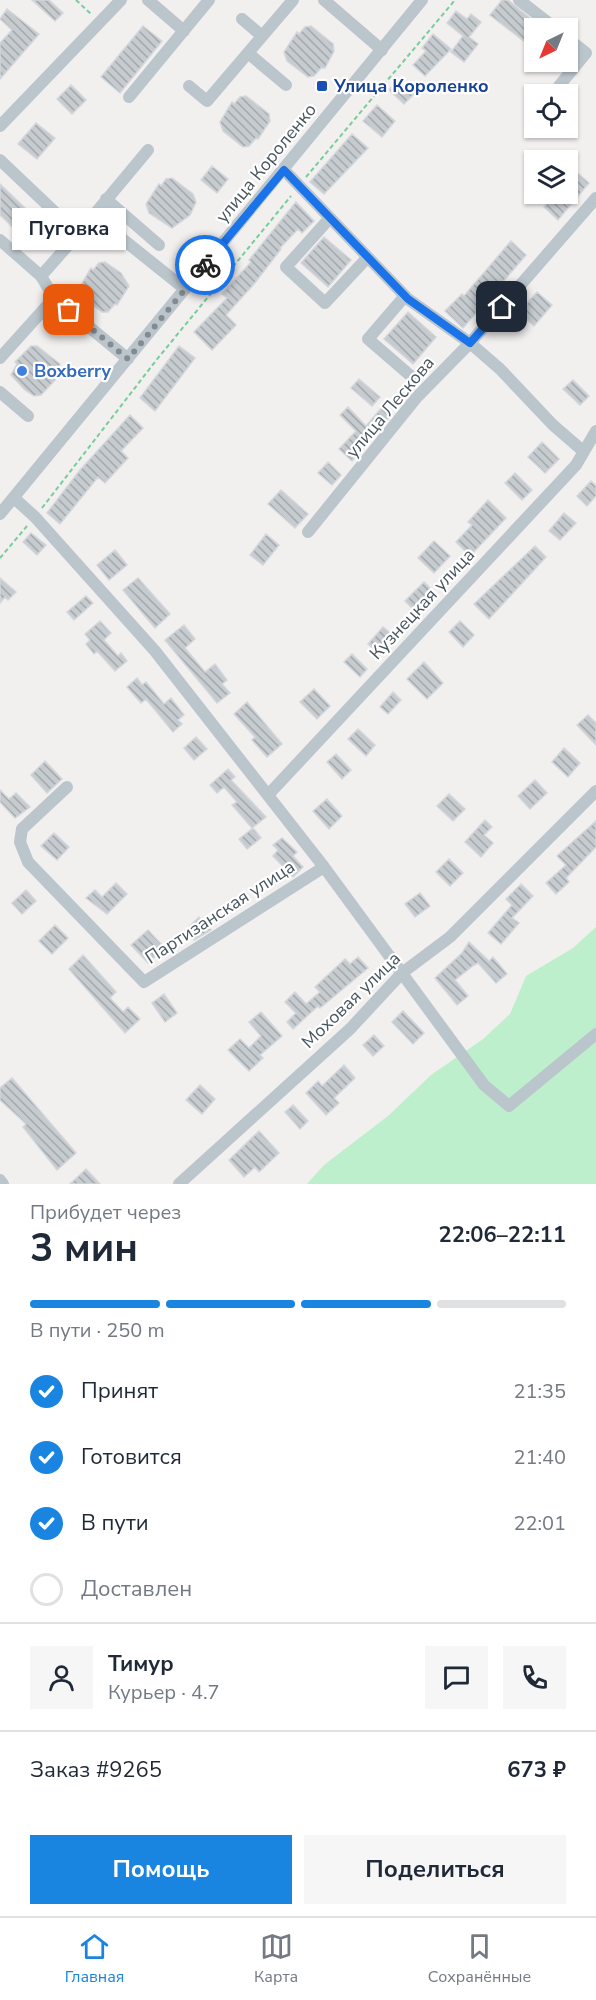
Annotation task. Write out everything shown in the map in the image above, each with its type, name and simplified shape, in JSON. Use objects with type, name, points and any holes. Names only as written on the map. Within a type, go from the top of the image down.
[{"type":"street","points":[[0,126],[121,0]]},
{"type":"street","points":[[148,0],[184,31]]},
{"type":"street","points":[[129,97],[209,0]]},
{"type":"street","points":[[189,86],[207,101],[293,0]]},
{"type":"street","points":[[324,0],[382,50]]},
{"type":"street","name":"улица Короленко","points":[[0,514],[422,0]]},
{"type":"street","points":[[519,0],[542,18]]},
{"type":"street","points":[[242,19],[262,36]]},
{"type":"street","points":[[578,47],[586,53],[578,63]]},
{"type":"street","points":[[248,52],[286,85]]},
{"type":"street","points":[[561,84],[570,72]]},
{"type":"street","points":[[41,276],[148,150]]},
{"type":"street","points":[[0,160],[78,234],[116,233],[185,289]]},
{"type":"street","points":[[284,170],[405,296],[470,343],[500,369],[553,425],[584,451]]},
{"type":"street","name":"улица Лескова","points":[[308,532],[417,397],[470,343],[596,198]]},
{"type":"street","points":[[106,199],[159,245]]},
{"type":"street","points":[[329,219],[286,267],[325,303],[368,258]]},
{"type":"street","points":[[0,240],[41,276],[54,298],[128,359]]},
{"type":"street","points":[[405,296],[368,339],[412,377]]},
{"type":"street","points":[[2,353],[54,298]]},
{"type":"street","points":[[0,392],[28,416]]},
{"type":"street","name":"Кузнецкая улица","points":[[268,795],[576,465],[596,431]]},
{"type":"street","points":[[14,498],[34,517],[155,651],[324,867],[484,1084],[509,1106],[596,1034]]},
{"type":"street","name":"Партизанская улица","points":[[67,787],[22,830],[20,842],[28,862],[144,982],[324,867]]},
{"type":"street","name":"Моховая улица","points":[[179,1184],[350,1029],[402,973],[450,938],[596,791]]},
{"type":"street","points":[[0,1180],[3,1184]]},
{"type":"path","points":[[76,0],[100,22]]},
{"type":"path","points":[[0,558],[158,358],[456,0]]},
{"type":"green space","points":[[596,927],[596,1184],[307,1184],[324,1165],[388,1116],[431,1075],[483,1039],[510,1014],[526,976],[573,948]]},
{"type":"building","points":[[32,0],[49,0],[63,13],[55,21]]},
{"type":"building","points":[[502,0],[508,0],[530,18],[524,18],[524,41],[490,15]]},
{"type":"building","points":[[7,9],[39,34],[0,79],[0,43],[12,30],[0,19]]},
{"type":"building","points":[[456,11],[467,19],[471,14],[481,22],[469,37],[478,44],[464,62],[451,52],[463,36],[447,23]]},
{"type":"building","points":[[143,26],[162,41],[120,93],[101,77]]},
{"type":"building","points":[[311,26],[333,44],[334,51],[325,68],[321,68],[314,76],[308,77],[287,61],[284,52],[297,32],[299,34],[305,27]]},
{"type":"building","points":[[433,34],[451,49],[425,76],[413,65],[426,51],[422,48]]},
{"type":"building","points":[[398,79],[414,94],[404,104],[389,90]]},
{"type":"building","points":[[71,85],[86,100],[72,114],[57,99]]},
{"type":"building","points":[[246,96],[269,114],[270,121],[258,139],[256,138],[249,146],[243,147],[223,131],[220,122],[232,102],[234,104],[240,97]]},
{"type":"building","points":[[377,105],[395,121],[382,137],[363,121]]},
{"type":"building","points":[[36,123],[55,138],[37,159],[18,144]]},
{"type":"building","points":[[352,134],[368,148],[324,194],[310,182]]},
{"type":"building","points":[[212,166],[228,179],[217,193],[201,180]]},
{"type":"building","points":[[578,173],[589,183],[578,196]]},
{"type":"building","points":[[172,178],[193,194],[196,202],[190,215],[172,228],[149,213],[146,204],[159,184],[161,186],[166,179]]},
{"type":"building","points":[[0,184],[48,230],[32,246],[0,215]]},
{"type":"building","points":[[296,202],[314,221],[302,233],[298,229],[280,248],[254,284],[226,315],[236,325],[212,350],[194,332],[227,298],[222,294],[251,262],[249,260]]},
{"type":"building","points":[[547,204],[571,204],[558,220],[544,207]]},
{"type":"building","points":[[324,237],[351,260],[328,287],[301,263]]},
{"type":"building","points":[[511,241],[526,255],[463,328],[445,311],[462,294],[464,296]]},
{"type":"building","points":[[105,262],[121,273],[129,286],[117,305],[115,304],[108,312],[102,312],[82,297],[79,288],[91,268],[93,270],[99,263]]},
{"type":"building","points":[[537,292],[552,305],[534,326],[519,312]]},
{"type":"building","points":[[408,312],[436,337],[413,364],[384,339]]},
{"type":"building","points":[[31,346],[37,346],[60,364],[57,378],[41,395],[34,396],[11,375],[17,364],[15,362]]},
{"type":"building","points":[[179,346],[195,358],[155,411],[140,398]]},
{"type":"building","points":[[359,379],[380,397],[372,406],[351,388]]},
{"type":"building","points":[[573,380],[589,396],[580,405],[563,389]]},
{"type":"building","points":[[383,406],[392,414],[352,461],[339,449],[356,431],[340,415],[348,407],[366,426]]},
{"type":"building","points":[[130,415],[143,428],[121,451],[128,458],[105,483],[98,477],[60,524],[47,513],[80,470]]},
{"type":"building","points":[[542,442],[559,459],[545,473],[528,457]]},
{"type":"building","points":[[328,462],[341,475],[332,485],[318,473]]},
{"type":"building","points":[[515,473],[532,490],[522,500],[505,483]]},
{"type":"building","points":[[591,481],[596,486],[596,496],[587,506],[577,496]]},
{"type":"building","points":[[281,490],[308,514],[295,528],[268,504]]},
{"type":"building","points":[[488,500],[506,518],[470,556],[456,542],[472,525],[468,522]]},
{"type":"building","points":[[564,513],[576,523],[560,540],[549,531]]},
{"type":"building","points":[[31,533],[46,545],[37,555],[23,542]]},
{"type":"building","points":[[266,534],[279,545],[263,565],[250,555]]},
{"type":"building","points":[[434,541],[450,556],[434,573],[418,558]]},
{"type":"building","points":[[535,546],[546,557],[489,619],[474,604]]},
{"type":"building","points":[[115,550],[127,565],[109,580],[97,565]]},
{"type":"building","points":[[0,578],[16,592],[8,600],[5,597],[0,603]]},
{"type":"building","points":[[138,578],[170,614],[155,628],[123,590]]},
{"type":"building","points":[[424,582],[436,594],[417,613],[405,601]]},
{"type":"building","points":[[86,596],[93,603],[74,620],[67,612]]},
{"type":"building","points":[[100,621],[111,633],[104,640],[118,656],[121,653],[127,661],[115,671],[97,651],[94,654],[86,644],[90,640],[85,634]]},
{"type":"building","points":[[460,621],[474,635],[463,647],[449,632]]},
{"type":"building","points":[[184,625],[195,639],[185,648],[205,672],[215,664],[227,680],[222,684],[230,693],[217,703],[165,640]]},
{"type":"building","points":[[383,627],[394,636],[379,654],[368,644]]},
{"type":"building","points":[[352,654],[367,669],[360,677],[344,662]]},
{"type":"building","points":[[424,662],[443,683],[427,699],[407,679]]},
{"type":"building","points":[[137,678],[142,685],[146,682],[164,704],[171,698],[184,715],[178,720],[182,724],[173,732],[146,699],[141,703],[127,687]]},
{"type":"building","points":[[314,689],[330,706],[317,719],[300,702]]},
{"type":"building","points":[[393,692],[401,700],[388,714],[380,707]]},
{"type":"building","points":[[247,702],[282,744],[267,757],[252,740],[255,737],[234,714]]},
{"type":"building","points":[[588,715],[596,723],[596,745],[577,725]]},
{"type":"building","points":[[358,729],[375,745],[366,756],[348,739]]},
{"type":"building","points":[[196,737],[207,749],[194,760],[184,748]]},
{"type":"building","points":[[564,748],[580,763],[568,777],[552,762]]},
{"type":"building","points":[[336,754],[351,770],[342,779],[327,762]]},
{"type":"building","points":[[45,761],[62,779],[47,793],[31,775]]},
{"type":"building","points":[[228,769],[235,777],[231,780],[266,817],[252,828],[232,805],[237,802],[224,787],[217,793],[210,785]]},
{"type":"building","points":[[535,780],[547,793],[530,809],[518,796]]},
{"type":"building","points":[[0,790],[9,799],[16,793],[30,807],[15,818],[0,802]]},
{"type":"building","points":[[449,794],[465,809],[453,821],[437,806]]},
{"type":"building","points":[[327,799],[342,816],[329,829],[313,811]]},
{"type":"building","points":[[485,820],[492,827],[484,835],[493,843],[481,857],[465,842]]},
{"type":"building","points":[[596,821],[596,847],[566,878],[569,882],[556,894],[546,883],[566,865],[557,856]]},
{"type":"building","points":[[253,828],[261,838],[247,849],[239,839]]},
{"type":"building","points":[[54,833],[69,847],[57,860],[41,846]]},
{"type":"building","points":[[282,838],[297,852],[293,856],[303,867],[293,877],[273,856],[278,850],[273,845]]},
{"type":"building","points":[[449,859],[463,873],[450,886],[436,872]]},
{"type":"building","points":[[116,883],[127,894],[107,914],[86,898],[95,890],[102,897]]},
{"type":"building","points":[[521,884],[533,896],[512,918],[519,923],[501,944],[488,933],[512,905],[506,899]]},
{"type":"building","points":[[26,890],[36,901],[22,914],[12,903]]},
{"type":"building","points":[[420,893],[430,906],[415,917],[405,904]]},
{"type":"building","points":[[199,917],[211,930],[194,940],[185,931]]},
{"type":"building","points":[[55,925],[68,938],[52,954],[39,941]]},
{"type":"building","points":[[148,930],[165,948],[148,963],[131,945]]},
{"type":"building","points":[[469,942],[489,961],[493,957],[507,974],[496,983],[478,963],[474,965],[455,980],[468,996],[457,1005],[435,978],[462,953]]},
{"type":"building","points":[[83,955],[116,992],[110,998],[123,1012],[128,1007],[140,1019],[125,1033],[69,969]]},
{"type":"building","points":[[358,957],[368,968],[320,1008],[318,1006],[293,1029],[287,1022],[296,1013],[285,1002],[295,992],[306,1004],[320,992],[315,987],[345,959],[350,964]]},
{"type":"building","points":[[164,994],[177,1013],[165,1022],[152,1003]]},
{"type":"building","points":[[403,1011],[424,1033],[413,1044],[392,1022]]},
{"type":"building","points":[[261,1012],[282,1036],[260,1055],[263,1058],[249,1071],[228,1050],[240,1039],[249,1048],[261,1036],[249,1022]]},
{"type":"building","points":[[374,1035],[384,1046],[373,1056],[363,1045]]},
{"type":"building","points":[[344,1065],[355,1078],[334,1098],[339,1103],[326,1115],[306,1093],[318,1081],[322,1086]]},
{"type":"building","points":[[12,1078],[76,1153],[57,1170],[23,1127],[26,1124],[0,1100],[0,1088]]},
{"type":"building","points":[[200,1085],[215,1099],[202,1114],[186,1100]]},
{"type":"building","points":[[293,1105],[308,1121],[300,1129],[285,1112]]},
{"type":"building","points":[[259,1131],[279,1153],[259,1172],[255,1167],[244,1177],[229,1160]]},
{"type":"building","points":[[86,1169],[100,1184],[70,1184]]},
{"type":"way so far","points":[[69,310],[128,359],[205,265]]},
{"type":"place","name":"Улица Короленко","points":[[322,86]]},
{"type":"place","name":"Пуговка","points":[[69,310]]},
{"type":"place","name":"Boxberry","points":[[22,371]]},
{"type":"route","points":[[205,265],[284,170],[340,231],[408,299],[470,343],[502,307]]}]
